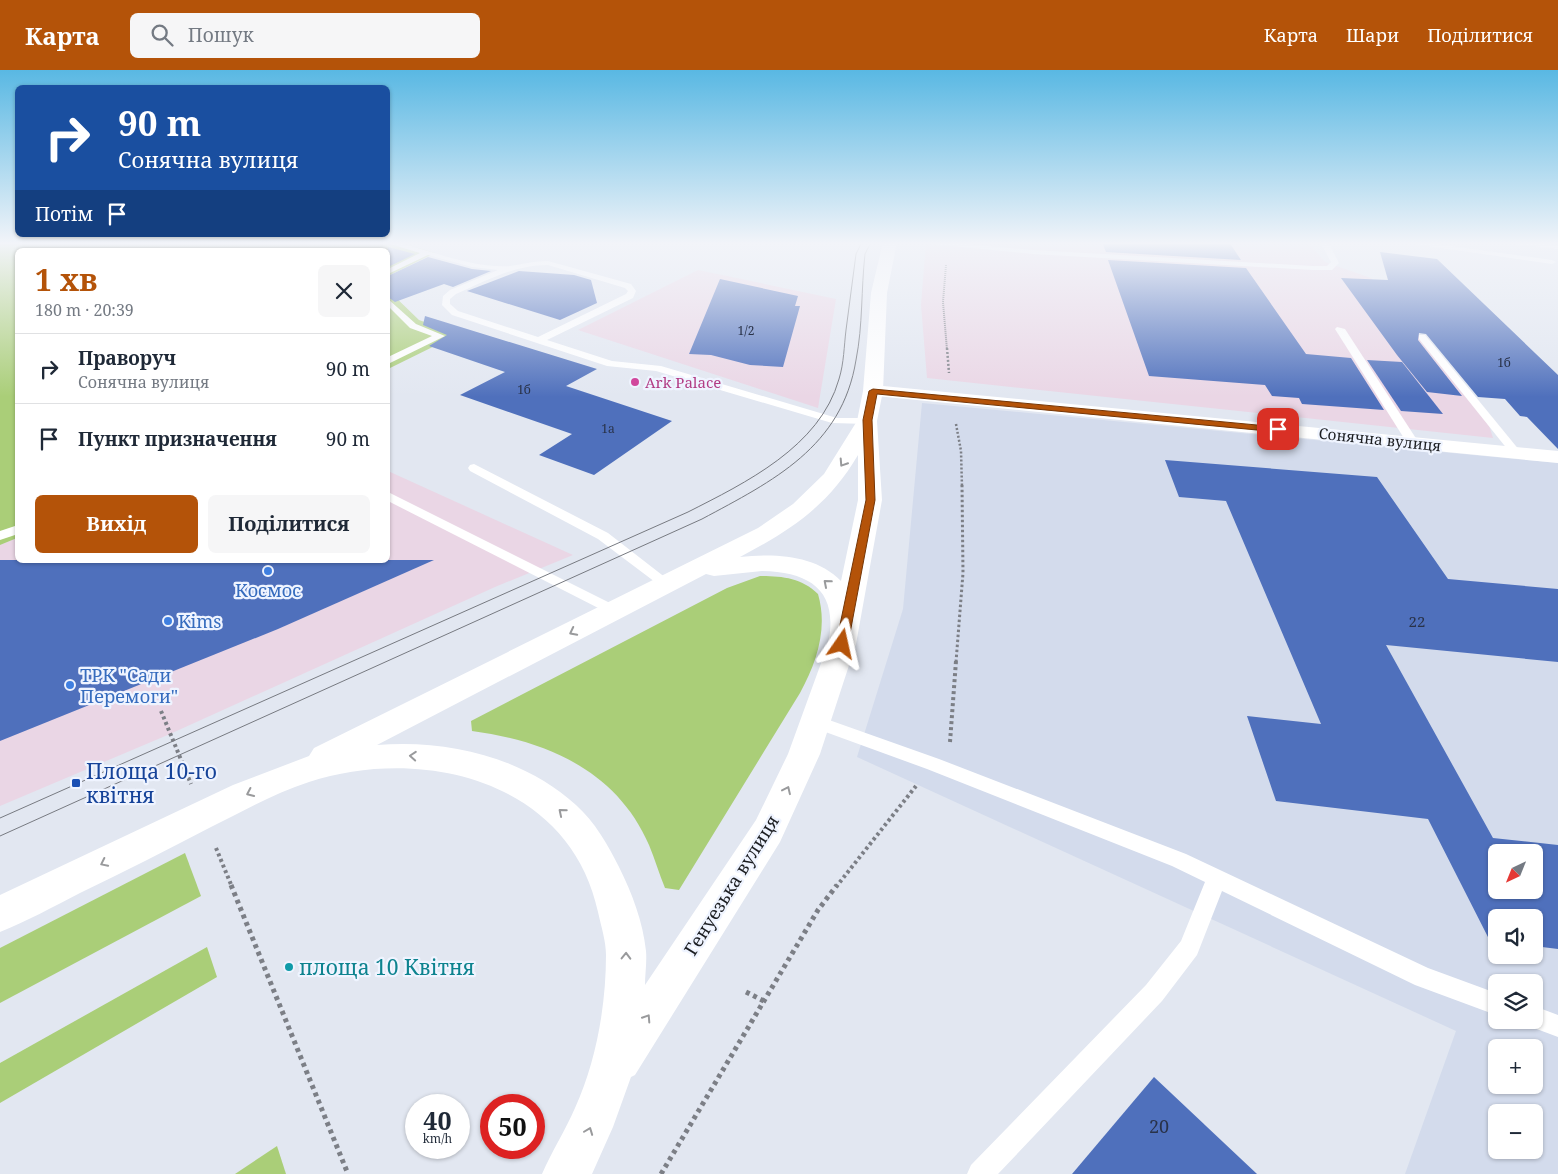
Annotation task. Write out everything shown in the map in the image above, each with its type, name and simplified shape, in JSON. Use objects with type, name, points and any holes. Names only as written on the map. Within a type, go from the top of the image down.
[{"type":"main road","name":"Генуезька вулиця","points":[[611,1074],[768,830],[804,754],[816,721],[842,644],[870,500],[870,406],[879,294]]},
{"type":"main road","name":"Сонячна вулиця","points":[[870,406],[951,397],[1558,457]]},
{"type":"main road","name":"Генуезька вулиця","points":[[294,772],[668,585],[767,533],[801,509],[833,478],[870,406]]},
{"type":"main road","points":[[695,571],[750,563],[771,563],[787,564],[815,574],[836,591],[841,604],[844,626],[842,644]]},
{"type":"main road","points":[[0,914],[294,772],[348,760],[400,756],[448,759],[493,770],[532,789],[567,816],[595,850],[611,885],[626,946],[625,1006],[611,1074],[584,1144],[566,1174]]},
{"type":"lane","points":[[451,294],[446,298],[446,305],[455,313],[611,364],[657,368],[827,419],[870,406]]},
{"type":"lane","points":[[538,341],[630,296],[631,294]]},
{"type":"lane","points":[[390,304],[414,326],[440,336],[390,360]]},
{"type":"lane","points":[[1340,329],[1413,443]]},
{"type":"lane","points":[[1422,337],[1516,453]]},
{"type":"lane","points":[[474,468],[603,536],[668,585]]},
{"type":"lane","points":[[390,497],[615,611]]},
{"type":"lane","points":[[0,536],[15,530]]},
{"type":"lane","points":[[816,721],[934,764],[1170,856],[1422,977],[1488,1001]]},
{"type":"lane","points":[[980,1174],[1154,992],[1188,948],[1217,878]]},
{"type":"lane","points":[[1543,1021],[1558,1026]]},
{"type":"path","points":[[161,711],[348,1174]]},
{"type":"path","points":[[746,992],[764,1001]]},
{"type":"shaded area","points":[[651,294],[810,294],[836,299],[818,408],[578,330]]},
{"type":"shaded area","points":[[922,294],[1384,294],[1485,413],[1493,438],[927,378],[921,305]]},
{"type":"shaded area","points":[[922,403],[1558,463],[1558,1174],[1405,1174],[1456,1031],[857,757],[903,609]]},
{"type":"shaded area","points":[[390,472],[573,555],[495,587],[170,734],[0,806],[0,545],[15,539],[15,563],[390,563]]},
{"type":"green space","points":[[0,294],[15,294],[15,539],[0,545]]},
{"type":"green space","points":[[390,294],[419,320],[459,334],[390,368]]},
{"type":"green space","points":[[760,576],[798,581],[818,594],[822,619],[816,657],[800,693],[679,890],[665,888],[649,845],[635,819],[618,797],[599,779],[577,764],[553,752],[500,736],[472,731],[471,721],[727,588]]},
{"type":"green space","points":[[185,853],[201,896],[0,1003],[0,948]]},
{"type":"green space","points":[[207,947],[217,977],[0,1103],[0,1063]]},
{"type":"green space","points":[[277,1146],[286,1174],[235,1174]]},
{"type":"building","points":[[390,294],[418,294],[395,302],[390,298]]},
{"type":"building","points":[[475,294],[595,294],[597,303],[560,320]]},
{"type":"building","points":[[714,294],[787,294],[798,296],[795,306],[800,306],[783,367],[750,365],[711,355],[689,354]]},
{"type":"building","points":[[1120,294],[1264,294],[1306,354],[1351,358],[1384,410],[1302,404],[1299,398],[1272,396],[1265,385],[1149,376]]},
{"type":"building","points":[[1352,294],[1473,294],[1558,375],[1558,449],[1527,417],[1520,416],[1505,399],[1478,397],[1426,334],[1419,333],[1418,340],[1462,396],[1427,392],[1397,355]]},
{"type":"building","points":[[425,316],[597,369],[566,386],[672,421],[594,475],[539,455],[572,434],[460,395],[505,372],[429,346],[447,335],[423,325]]},
{"type":"building","points":[[1367,360],[1402,362],[1443,414],[1401,411]]},
{"type":"building","points":[[1165,460],[1377,477],[1448,579],[1558,589],[1558,662],[1386,645],[1493,838],[1558,845],[1558,949],[1543,947],[1543,909],[1488,909],[1488,937],[1428,819],[1276,801],[1247,716],[1321,724],[1226,501],[1179,497]]},
{"type":"building","name":"ТРК \"Сади Перемоги\"","points":[[0,560],[15,560],[15,563],[390,563],[390,560],[434,560],[278,629],[0,741]]},
{"type":"building","points":[[1154,1077],[1257,1174],[1072,1174]]},
{"type":"tram line","points":[[0,818],[688,512],[756,475],[798,443],[815,424],[829,403],[842,367],[851,294]]},
{"type":"tram line","points":[[0,836],[702,519],[778,475],[820,439],[836,416],[848,390],[856,360],[862,294]]},
{"type":"place","name":"Ark Palace","points":[[635,382]]},
{"type":"place","name":"Космос","points":[[268,571]]},
{"type":"place","name":"Kims","points":[[168,621]]},
{"type":"place","name":"ТРК \"Сади Перемоги\"","points":[[70,685]]},
{"type":"place","name":"Площа 10-го квітня","points":[[76,783]]},
{"type":"place","name":"площа 10 Квітня","points":[[289,967]]},
{"type":"route","points":[[842,644],[870,500],[868,420],[873,391],[1278,429]]}]
